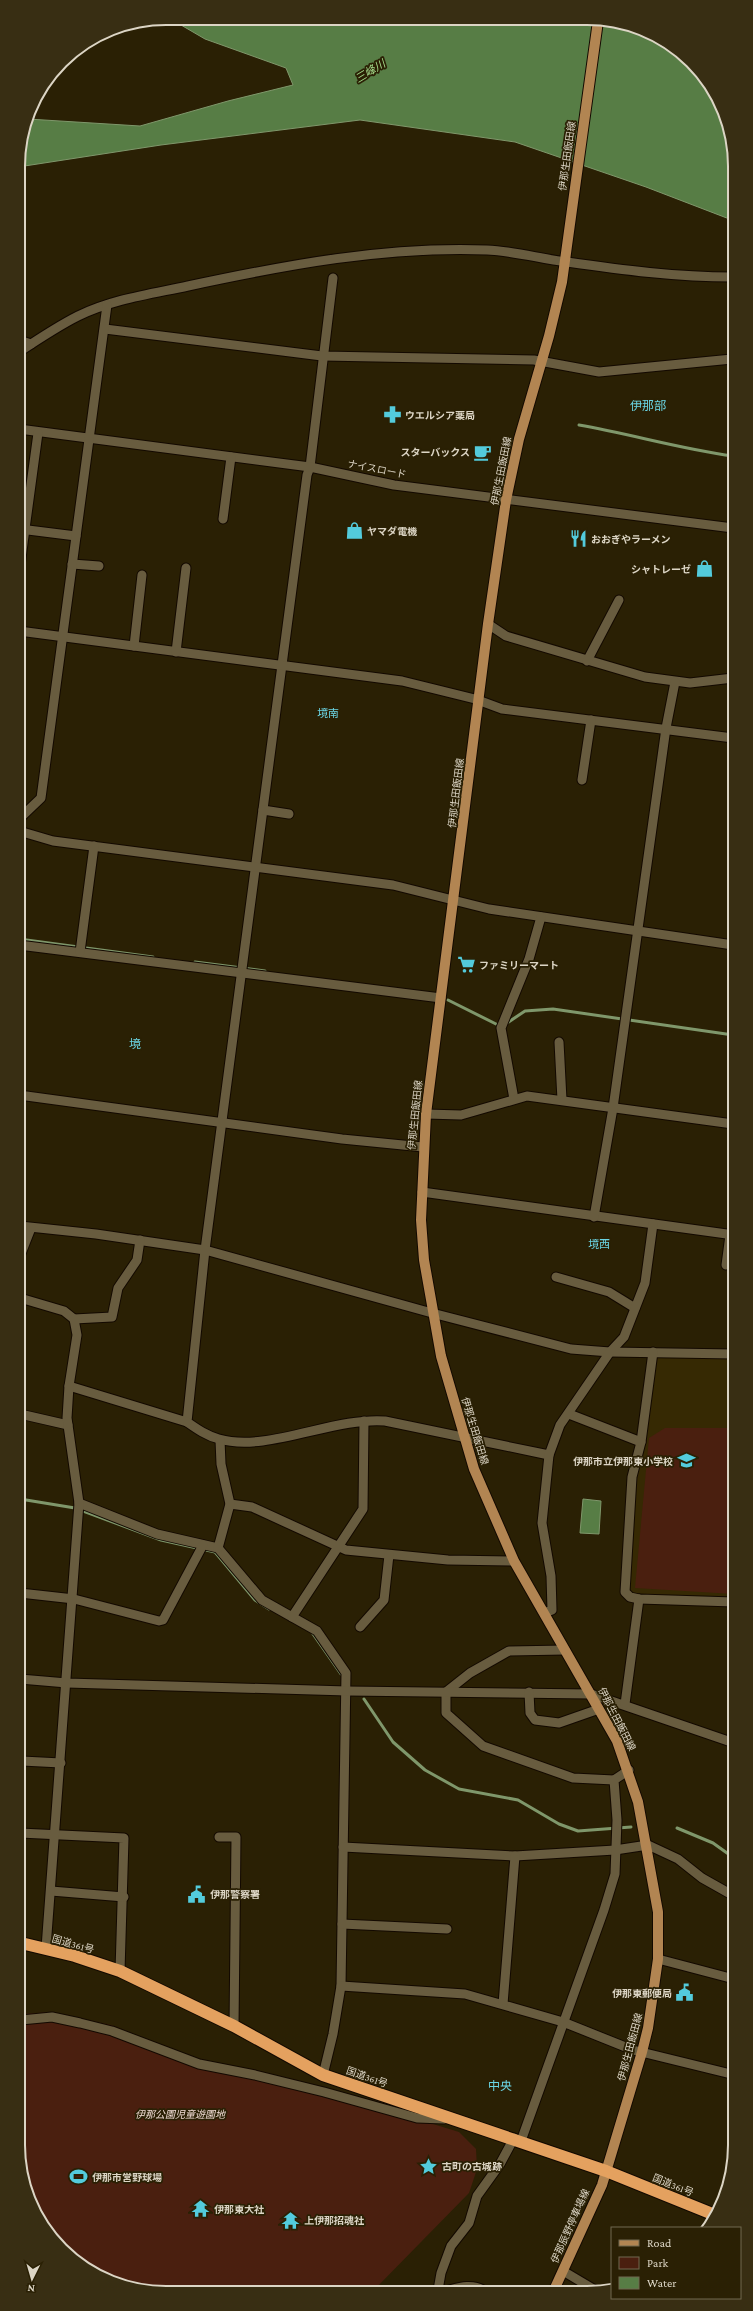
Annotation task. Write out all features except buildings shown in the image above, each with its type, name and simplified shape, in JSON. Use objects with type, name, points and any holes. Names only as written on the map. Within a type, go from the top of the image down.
[{"type":"highway","name":"国道361号","points":[[25,1945],[46,1948],[120,1972],[234,2026],[323,2075],[606,2171],[711,2213]]},
{"type":"main road","name":"伊那生田飯田線","points":[[597,25],[557,305],[519,439],[506,500],[488,624],[426,1114],[423,1147],[422,1192],[424,1260],[432,1313],[440,1356],[463,1438],[496,1524],[514,1561],[617,1741],[629,1770],[648,1845],[658,1912],[658,1959],[648,2028],[606,2171]]},
{"type":"main road","name":"伊那辰野停車場線","points":[[556,2286],[606,2171]]},
{"type":"street","points":[[25,348],[78,316],[106,305],[142,295],[261,270],[317,261],[412,251],[490,250],[565,258],[694,277],[728,277]]},
{"type":"street","points":[[187,1422],[205,1250],[306,475],[310,468],[322,356],[333,278]]},
{"type":"street","points":[[25,814],[42,798],[72,564],[105,329],[106,305]]},
{"type":"street","points":[[105,329],[322,356],[542,361],[599,372],[728,359]]},
{"type":"street","points":[[25,342],[31,344]]},
{"type":"street","name":"ナイスロード","points":[[25,430],[310,468],[394,485],[728,527]]},
{"type":"street","points":[[25,511],[38,433]]},
{"type":"street","points":[[223,519],[231,457]]},
{"type":"street","points":[[25,529],[76,536]]},
{"type":"street","points":[[72,564],[99,566]]},
{"type":"street","points":[[176,652],[186,568]]},
{"type":"street","points":[[134,646],[142,575]]},
{"type":"street","points":[[587,661],[619,600]]},
{"type":"street","points":[[488,624],[506,636],[645,677],[690,683],[728,679]]},
{"type":"street","points":[[25,632],[402,681],[475,699],[479,702],[502,709],[666,728],[728,737]]},
{"type":"street","points":[[594,1217],[613,1108],[666,728],[675,682]]},
{"type":"street","points":[[582,780],[591,720]]},
{"type":"street","points":[[263,810],[289,814]]},
{"type":"street","points":[[25,833],[54,841],[394,885],[489,909],[728,944]]},
{"type":"street","points":[[80,949],[94,846]]},
{"type":"street","points":[[514,1099],[501,1026],[529,960],[541,917]]},
{"type":"street","points":[[25,945],[80,949],[441,998]]},
{"type":"street","points":[[559,1042],[562,1100]]},
{"type":"street","points":[[25,1096],[222,1123],[423,1147]]},
{"type":"street","points":[[426,1114],[461,1116],[527,1096],[728,1123]]},
{"type":"street","points":[[422,1192],[482,1199],[594,1217],[728,1234]]},
{"type":"street","points":[[544,1613],[552,1610],[551,1576],[542,1523],[549,1455],[560,1425],[610,1352],[624,1338],[645,1283],[653,1224]]},
{"type":"street","points":[[25,1227],[140,1240],[205,1250],[432,1313],[571,1349],[610,1352],[728,1354]]},
{"type":"street","points":[[25,1243],[31,1228]]},
{"type":"street","points":[[74,1319],[112,1317],[118,1288],[137,1260],[140,1240]]},
{"type":"street","points":[[726,1265],[728,1255]]},
{"type":"street","points":[[556,1277],[609,1292],[635,1308]]},
{"type":"street","points":[[25,1299],[64,1311],[74,1319],[77,1335],[69,1386],[68,1425],[79,1507],[74,1599],[46,1948]]},
{"type":"street","points":[[653,1352],[640,1442],[632,1477],[625,1592],[630,1597],[639,1599],[728,1602]]},
{"type":"street","points":[[69,1386],[187,1422],[220,1440],[243,1443],[262,1441],[364,1421],[385,1421],[549,1455]]},
{"type":"street","points":[[568,1414],[640,1442]]},
{"type":"street","points":[[25,1415],[68,1425]]},
{"type":"street","points":[[292,1617],[340,1547],[363,1509],[364,1421]]},
{"type":"street","points":[[218,1548],[230,1504],[221,1464],[220,1440]]},
{"type":"street","points":[[230,1504],[252,1507],[346,1550],[448,1560],[514,1561]]},
{"type":"street","points":[[79,1507],[201,1548],[218,1548],[262,1600],[317,1631],[346,1672],[347,1691],[341,1986],[333,2034],[323,2075]]},
{"type":"street","points":[[25,1594],[74,1599],[159,1621],[163,1620],[201,1548]]},
{"type":"street","points":[[360,1627],[384,1600],[389,1555]]},
{"type":"street","points":[[625,1704],[639,1599]]},
{"type":"street","points":[[446,1692],[470,1673],[509,1651],[565,1650]]},
{"type":"street","points":[[25,1680],[67,1684],[347,1691],[529,1692],[591,1694],[625,1704],[728,1741]]},
{"type":"street","points":[[446,1692],[446,1713],[483,1746],[573,1778],[614,1780],[629,1770]]},
{"type":"street","points":[[529,1692],[530,1712],[535,1720],[559,1723],[600,1709]]},
{"type":"street","points":[[25,1761],[61,1762]]},
{"type":"street","points":[[439,2286],[441,2273],[451,2246],[469,2223],[478,2196],[517,2140],[563,2022],[615,1874],[616,1828],[614,1780]]},
{"type":"street","points":[[25,1833],[124,1838],[124,1897],[120,1972]]},
{"type":"street","points":[[219,1837],[236,1837],[234,2026]]},
{"type":"street","points":[[343,1847],[515,1856],[615,1850],[648,1845],[678,1859],[702,1878],[728,1893]]},
{"type":"street","points":[[503,2004],[515,1856]]},
{"type":"street","points":[[51,1891],[124,1897]]},
{"type":"street","points":[[342,1924],[446,1929]]},
{"type":"street","points":[[658,1959],[728,1977]]},
{"type":"street","points":[[341,1986],[465,1994],[563,2022],[642,2052],[728,2073]]},
{"type":"street","points":[[25,2020],[52,2017],[112,2032],[199,2064],[255,2075],[324,2092],[417,2118],[450,2119]]},
{"type":"street","points":[[563,2271],[588,2286]]},
{"type":"shaded area","name":"伊那市立伊那東小学校","points":[[655,1357],[728,1358],[728,1598],[633,1595],[627,1588],[635,1479]]},
{"type":"green space","name":"伊那市立伊那東小学校","points":[[665,1428],[728,1428],[728,1594],[635,1588],[649,1438]]},
{"type":"green space","name":"伊那公園児童遊園地","points":[[52,2012],[111,2025],[201,2060],[293,2081],[459,2132],[476,2149],[477,2169],[469,2193],[378,2286],[156,2286],[120,2279],[103,2272],[87,2262],[66,2245],[49,2224],[39,2208],[32,2191],[25,2155],[25,2014]]},
{"type":"water","name":"三峰川","points":[[181,25],[597,25],[633,32],[650,39],[666,49],[687,66],[699,80],[714,103],[721,120],[727,147],[728,218],[646,187],[515,142],[360,120],[161,145],[25,166],[26,147],[32,119],[140,126],[228,101],[293,85],[286,68],[205,39]]},
{"type":"water","points":[[583,1499],[601,1501],[599,1534],[580,1533]]},
{"type":"waterway","points":[[579,425],[728,455]]},
{"type":"waterway","points":[[25,940],[153,957]]},
{"type":"waterway","points":[[195,962],[265,971]]},
{"type":"waterway","points":[[448,1000],[500,1026]]},
{"type":"waterway","points":[[507,1023],[525,1011],[553,1009],[728,1034]]},
{"type":"waterway","points":[[25,1500],[75,1508],[161,1540],[215,1552],[255,1600],[269,1609]]},
{"type":"waterway","points":[[311,1631],[341,1674]]},
{"type":"waterway","points":[[364,1699],[393,1742],[425,1770],[459,1789],[518,1800],[559,1824],[578,1831],[631,1827]]},
{"type":"waterway","points":[[677,1828],[713,1843],[728,1854]]},
{"type":"place","name":"ウエルシア薬局","points":[[392,415]]},
{"type":"place","name":"スターバックス","points":[[483,452]]},
{"type":"place","name":"ヤマダ電機","points":[[354,531]]},
{"type":"place","name":"おおぎやラーメン","points":[[578,539]]},
{"type":"place","name":"シャトレーゼ","points":[[704,569]]},
{"type":"place","name":"ファミリーマート","points":[[466,965]]},
{"type":"place","name":"伊那市立伊那東小学校","points":[[686,1461]]},
{"type":"place","name":"伊那警察署","points":[[197,1894]]},
{"type":"place","name":"伊那東郵便局","points":[[685,1993]]},
{"type":"place","name":"古町の古城跡","points":[[429,2166]]},
{"type":"place","name":"伊那市営野球場","points":[[79,2177]]},
{"type":"place","name":"伊那東大社","points":[[201,2209]]},
{"type":"place","name":"上伊那招魂社","points":[[291,2220]]},
{"type":"district","name":"伊那部","points":[[648,406]]},
{"type":"district","name":"境南","points":[[328,713]]},
{"type":"district","name":"境","points":[[135,1044]]},
{"type":"district","name":"境西","points":[[599,1244]]},
{"type":"district","name":"中央","points":[[500,2086]]}]
